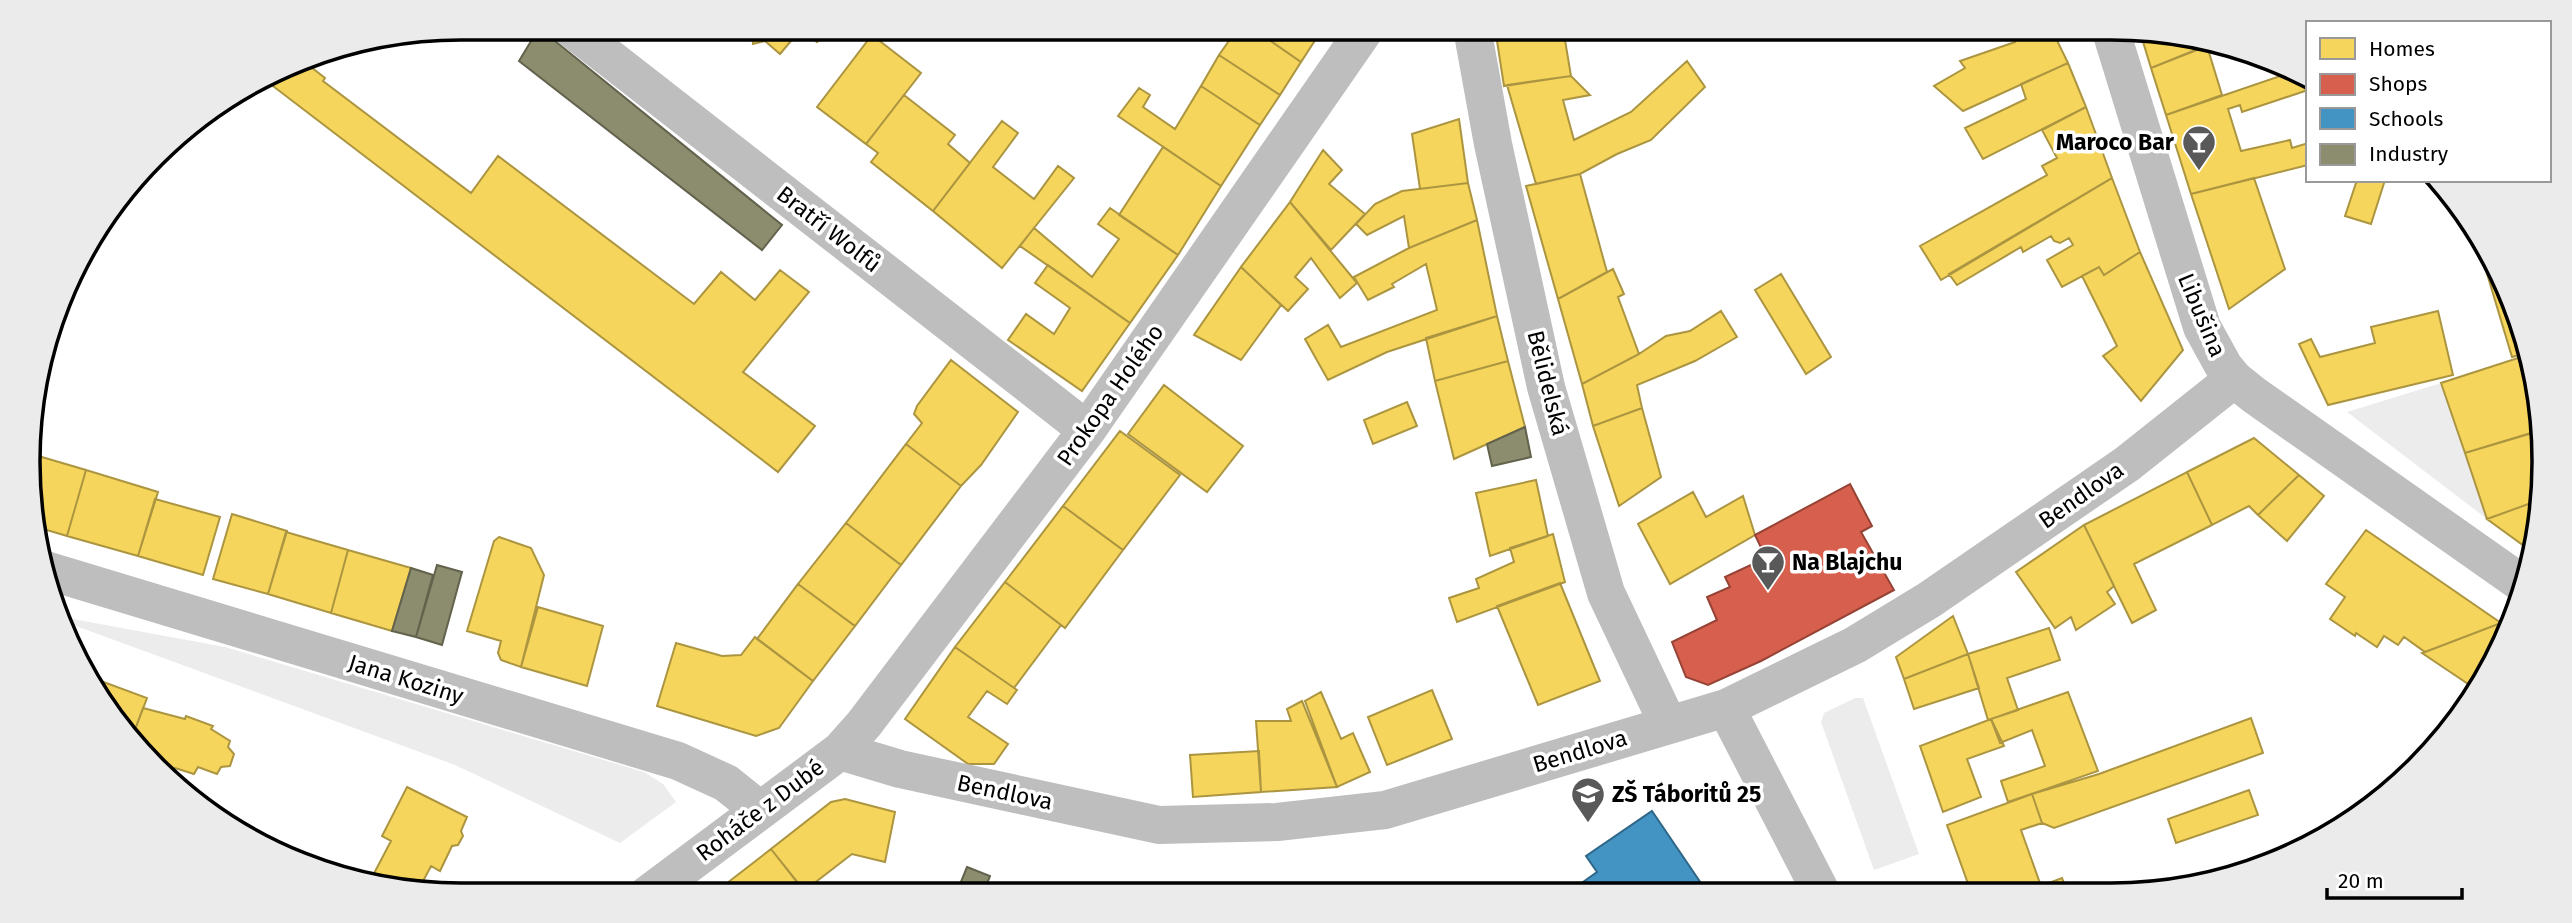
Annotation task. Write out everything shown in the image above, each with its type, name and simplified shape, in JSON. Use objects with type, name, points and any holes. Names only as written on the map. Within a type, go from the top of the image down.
[{"type":"street","name":"Bratří Wolfů","points":[[586,40],[1087,430]]},
{"type":"street","name":"Prokopa Holého","points":[[840,751],[864,724],[1087,430],[1358,40]]},
{"type":"street","name":"Bělidelská","points":[[1474,40],[1493,144],[1546,387],[1606,593],[1668,724]]},
{"type":"street","name":"Libušina","points":[[2114,40],[2197,315],[2211,349],[2234,379],[2515,578]]},
{"type":"street","name":"Bendlova","points":[[840,751],[900,769],[1158,825],[1277,822],[1385,810],[1726,708],[1855,645],[1929,600],[2137,456],[2234,379]]},
{"type":"street","name":"Jana Koziny","points":[[56,573],[678,761],[726,783],[760,810]]},
{"type":"street","points":[[1726,708],[1816,883]]},
{"type":"street","name":"Roháče z Dubé","points":[[663,883],[840,751]]},
{"type":"shaded area","points":[[2441,383],[2487,519],[2347,412]]},
{"type":"shaded area","points":[[70,619],[225,647],[644,772],[663,784],[676,802],[620,843],[455,765],[73,625]]},
{"type":"shaded area","points":[[1855,698],[1863,698],[1919,854],[1874,870],[1821,722],[1824,713]]},
{"type":"building: Homes","points":[[753,40],[792,40],[780,54],[765,41],[753,44]]},
{"type":"building: Homes","points":[[868,40],[878,40],[921,73],[866,144],[817,107]]},
{"type":"building: Homes","points":[[1230,40],[1269,40],[1301,62],[1280,95],[1219,55]]},
{"type":"building: Homes","points":[[1269,40],[1315,40],[1301,62]]},
{"type":"building: Homes","points":[[1497,40],[1565,40],[1571,76],[1504,86]]},
{"type":"building: Homes","points":[[2057,40],[2068,63],[1963,111],[1934,86],[1965,68],[1960,61],[2015,42]]},
{"type":"building: Homes","points":[[2143,42],[2198,49],[2151,68]]},
{"type":"building: Homes","points":[[2198,49],[2209,52],[2222,95],[2166,115],[2151,68]]},
{"type":"building: Homes","points":[[1219,55],[1280,95],[1260,125],[1201,86]]},
{"type":"building: Homes","points":[[1687,61],[1705,87],[1651,140],[1580,174],[1536,184],[1507,85],[1571,76],[1590,95],[1563,100],[1574,140],[1631,112]]},
{"type":"building: Homes","points":[[2068,63],[2086,107],[1983,159],[1965,128],[2026,99],[2021,84]]},
{"type":"building: Homes","points":[[312,68],[325,78],[323,81],[471,193],[498,156],[694,304],[721,272],[755,300],[780,270],[809,292],[743,372],[815,426],[778,472],[272,86]]},
{"type":"building: Homes","points":[[2280,76],[2306,91],[2242,112],[2240,105],[2228,109],[2241,151],[2290,140],[2292,148],[2306,144],[2306,165],[2191,194],[2166,115]]},
{"type":"building: Homes","points":[[1201,86],[1260,125],[1221,186],[1118,116],[1139,88],[1150,95],[1143,107],[1175,129]]},
{"type":"building: Homes","points":[[904,95],[955,135],[948,144],[970,163],[933,211],[871,162],[878,153],[866,144]]},
{"type":"building: Homes","points":[[2086,107],[2112,178],[1941,280],[1920,246],[2047,175],[2042,166],[2057,158],[2042,130]]},
{"type":"building: Homes","points":[[1459,119],[1468,183],[1420,189],[1412,134]]},
{"type":"building: Homes","points":[[1002,121],[1018,133],[993,167],[1034,199],[1058,166],[1074,178],[1002,268],[933,211]]},
{"type":"building: Homes","points":[[1163,147],[1221,186],[1178,255],[1119,215]]},
{"type":"building: Homes","points":[[1323,150],[1342,170],[1329,184],[1365,214],[1331,250],[1290,202]]},
{"type":"building: Homes","points":[[1580,174],[1607,272],[1558,299],[1526,186]]},
{"type":"building: Homes","points":[[2112,178],[2140,252],[2104,275],[2099,267],[2062,287],[2047,260],[2073,245],[2069,238],[2060,243],[2054,241],[2051,236],[2023,252],[2021,247],[1957,285],[1949,274]]},
{"type":"building: Homes","points":[[2254,178],[2285,269],[2229,309],[2191,194]]},
{"type":"building: Homes","points":[[2356,182],[2384,182],[2371,224],[2345,216]]},
{"type":"building: Homes","points":[[1468,183],[1477,220],[1409,248],[1404,216],[1367,235],[1356,224],[1375,204],[1402,191]]},
{"type":"building: Homes","points":[[1290,202],[1357,283],[1340,298],[1311,258],[1295,277],[1308,289],[1288,311],[1241,267]]},
{"type":"building: Homes","points":[[1110,208],[1178,255],[1130,323],[1020,246],[1034,228],[1092,277],[1119,239],[1098,224]]},
{"type":"building: Homes","points":[[1477,220],[1497,316],[1387,352],[1328,380],[1305,339],[1328,325],[1341,347],[1437,310],[1426,264],[1392,284],[1394,287],[1368,300],[1354,277],[1409,248]]},
{"type":"building: Homes","points":[[2140,252],[2183,350],[2141,401],[2103,356],[2117,346],[2082,276],[2099,267],[2104,275]]},
{"type":"building: Homes","points":[[1048,265],[1130,323],[1082,391],[1008,340],[1026,314],[1054,334],[1070,308],[1035,283]]},
{"type":"building: Homes","points":[[1241,267],[1281,305],[1241,360],[1194,335]]},
{"type":"building: Homes","points":[[1613,269],[1624,294],[1618,297],[1639,354],[1582,384],[1558,299]]},
{"type":"building: Homes","points":[[2487,273],[2500,300],[2517,352],[2518,355],[2512,357]]},
{"type":"building: Homes","points":[[1781,274],[1831,357],[1806,374],[1755,290]]},
{"type":"building: Homes","points":[[1721,311],[1737,337],[1695,361],[1637,385],[1642,408],[1593,426],[1582,384],[1639,354],[1666,336],[1690,331]]},
{"type":"building: Homes","points":[[2438,311],[2453,375],[2328,405],[2299,344],[2311,339],[2320,357],[2375,343],[2371,327]]},
{"type":"building: Homes","points":[[1497,316],[1508,361],[1435,381],[1426,338]]},
{"type":"building: Homes","points":[[2518,358],[2524,379],[2531,433],[2465,453],[2441,383]]},
{"type":"building: Homes","points":[[951,360],[1018,412],[981,465],[961,486],[906,444],[922,423],[914,414],[917,406]]},
{"type":"building: Homes","points":[[1508,361],[1525,427],[1454,459],[1435,381]]},
{"type":"building: Homes","points":[[1164,385],[1243,446],[1207,492],[1128,434]]},
{"type":"building: Homes","points":[[1407,402],[1417,426],[1373,444],[1364,420]]},
{"type":"building: Homes","points":[[1642,408],[1661,477],[1619,506],[1593,426]]},
{"type":"building: Homes","points":[[1120,431],[1180,475],[1123,550],[1063,506]]},
{"type":"building: Homes","points":[[2531,433],[2529,504],[2487,519],[2465,453]]},
{"type":"building: Homes","points":[[2254,438],[2299,475],[2258,515],[2249,506],[2212,525],[2187,472]]},
{"type":"building: Homes","points":[[906,444],[961,486],[901,565],[846,523]]},
{"type":"building: Homes","points":[[40,457],[86,470],[67,536],[46,530]]},
{"type":"building: Homes","points":[[86,470],[158,492],[138,556],[67,536]]},
{"type":"building: Homes","points":[[2187,472],[2212,525],[2134,564],[2156,610],[2132,623],[2084,525]]},
{"type":"building: Homes","points":[[2299,475],[2324,496],[2287,541],[2258,515]]},
{"type":"building: Homes","points":[[1536,480],[1548,536],[1490,556],[1476,493]]},
{"type":"building: Homes","points":[[1693,492],[1706,517],[1743,496],[1755,535],[1670,584],[1638,524]]},
{"type":"building: Homes","points":[[155,499],[220,517],[203,575],[138,556]]},
{"type":"building: Homes","points":[[2529,504],[2524,546],[2487,519]]},
{"type":"building: Homes","points":[[1063,506],[1123,550],[1065,628],[1005,582]]},
{"type":"building: Homes","points":[[232,514],[287,531],[268,594],[213,579]]},
{"type":"building: Homes","points":[[846,523],[901,565],[855,626],[798,584]]},
{"type":"building: Homes","points":[[2084,525],[2114,586],[2107,592],[2115,604],[2076,630],[2071,617],[2055,628],[2016,572]]},
{"type":"building: Homes","points":[[2366,530],[2500,622],[2425,652],[2404,637],[2398,645],[2384,636],[2377,647],[2330,619],[2345,597],[2326,584]]},
{"type":"building: Homes","points":[[286,532],[348,550],[331,613],[268,594]]},
{"type":"building: Homes","points":[[1553,534],[1565,582],[1457,622],[1449,598],[1479,588],[1476,579],[1514,562],[1510,548]]},
{"type":"building: Homes","points":[[499,537],[531,548],[544,575],[521,667],[501,660],[498,653],[501,641],[467,631],[494,541]]},
{"type":"building: Homes","points":[[348,550],[411,568],[392,631],[331,613]]},
{"type":"building: Homes","points":[[1005,582],[1061,625],[1014,688],[955,647]]},
{"type":"building: Homes","points":[[1560,583],[1600,681],[1538,705],[1497,606]]},
{"type":"building: Homes","points":[[798,584],[855,626],[813,681],[757,639]]},
{"type":"building: Homes","points":[[538,607],[603,626],[587,686],[521,667]]},
{"type":"building: Homes","points":[[1953,616],[1968,654],[1904,679],[1896,657]]},
{"type":"building: Homes","points":[[2500,623],[2468,684],[2422,653]]},
{"type":"building: Homes","points":[[2049,628],[2060,660],[2007,678],[2018,710],[1988,720],[1968,654]]},
{"type":"building: Homes","points":[[755,637],[813,681],[779,728],[756,736],[657,706],[676,643],[722,656],[741,655]]},
{"type":"building: Homes","points":[[955,647],[1017,690],[1007,704],[987,691],[968,717],[1008,744],[994,764],[968,764],[905,719]]},
{"type":"building: Homes","points":[[1968,654],[1979,688],[1914,709],[1904,679]]},
{"type":"building: Homes","points":[[103,682],[147,698],[136,728]]},
{"type":"building: Homes","points":[[1432,690],[1452,739],[1387,765],[1368,717]]},
{"type":"building: Homes","points":[[1321,692],[1341,739],[1353,733],[1370,772],[1337,787],[1305,701]]},
{"type":"building: Homes","points":[[2068,692],[2098,771],[2008,802],[2001,781],[2045,766],[2032,730],[2000,743],[1991,719]]},
{"type":"building: Homes","points":[[1302,701],[1337,787],[1261,792],[1256,721],[1291,721],[1287,709]]},
{"type":"building: Homes","points":[[143,708],[185,719],[186,716],[213,726],[211,729],[230,741],[228,747],[234,754],[230,766],[221,767],[217,774],[198,767],[194,774],[175,769],[136,728]]},
{"type":"building: Homes","points":[[2251,718],[2263,753],[2054,828],[2042,823],[2032,794],[2099,774]]},
{"type":"building: Homes","points":[[1991,719],[2004,746],[1967,759],[1981,797],[1943,812],[1920,746]]},
{"type":"building: Homes","points":[[1259,751],[1261,792],[1193,797],[1190,755]]},
{"type":"building: Homes","points":[[407,787],[467,817],[458,845],[452,846],[440,871],[431,866],[423,881],[374,874],[391,841],[382,836]]},
{"type":"building: Homes","points":[[2249,790],[2258,815],[2176,843],[2168,819]]},
{"type":"building: Homes","points":[[2032,794],[2042,823],[2021,830],[2040,883],[1968,883],[1947,825]]},
{"type":"building: Homes","points":[[845,799],[895,812],[885,862],[852,854],[814,883],[798,883],[771,849],[831,802]]},
{"type":"building: Homes","points":[[771,849],[798,883],[727,883]]},
{"type":"building: Homes","points":[[2062,878],[2064,883],[2049,883]]},
{"type":"building: Shops","points":[[1850,484],[1872,526],[1861,532],[1894,590],[1761,661],[1708,685],[1686,677],[1672,642],[1717,620],[1707,597],[1730,587],[1725,577],[1766,558],[1755,535]]},
{"type":"building: Schools","points":[[1652,811],[1701,883],[1582,883],[1597,872],[1586,856]]},
{"type":"building: Industry","points":[[532,40],[554,40],[782,225],[762,250],[519,61]]},
{"type":"building: Industry","points":[[1525,427],[1531,457],[1492,466],[1487,444]]},
{"type":"building: Industry","points":[[437,565],[462,572],[442,645],[416,637]]},
{"type":"building: Industry","points":[[411,568],[433,575],[416,637],[392,631]]},
{"type":"building: Industry","points":[[967,867],[990,876],[987,883],[960,883]]},
{"type":"place","name":"Maroco Bar","points":[[2199,172]]},
{"type":"place","name":"Na Blajchu","points":[[1768,592]]},
{"type":"place","name":"ZŠ Táboritů 25","points":[[1588,824]]}]
